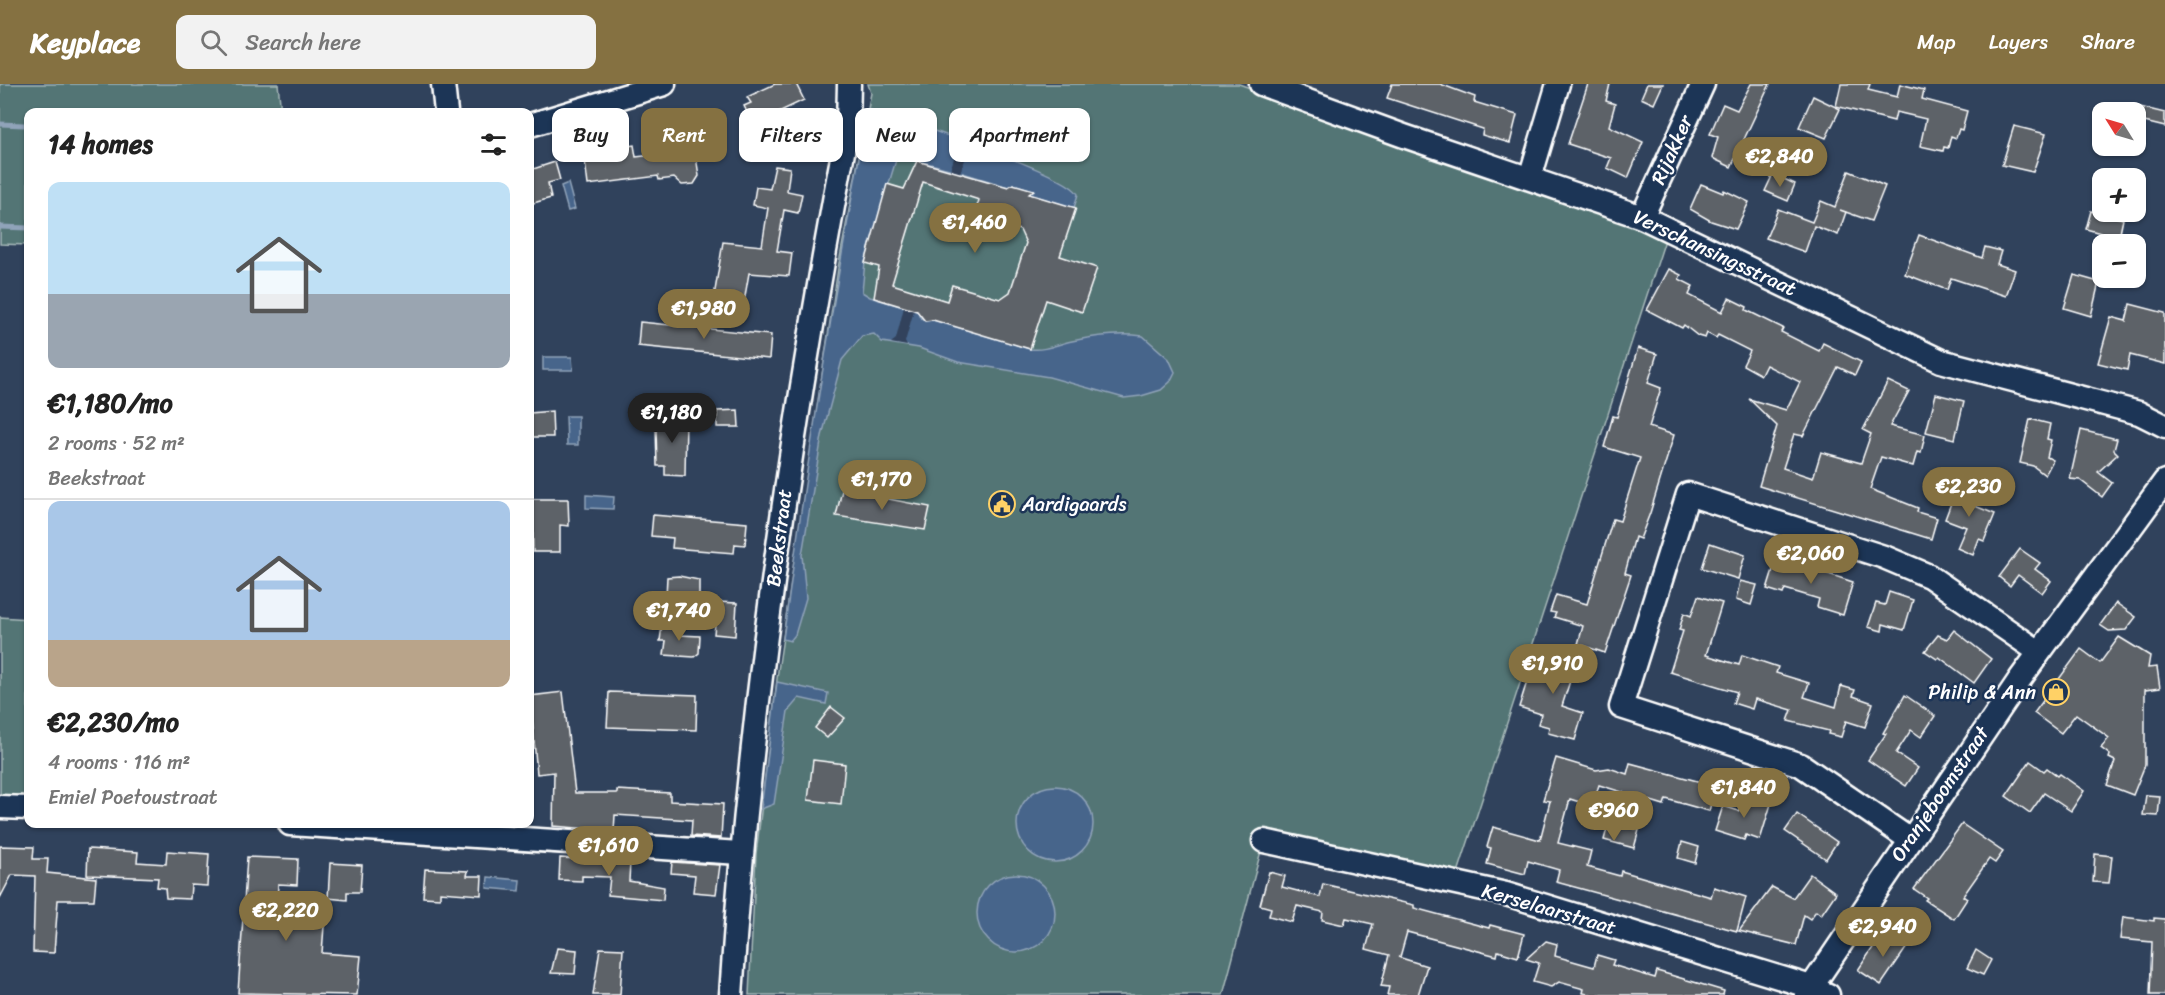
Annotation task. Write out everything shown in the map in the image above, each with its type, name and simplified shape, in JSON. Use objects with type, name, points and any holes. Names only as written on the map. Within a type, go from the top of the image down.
[{"type":"street","points":[[443,84],[446,108]]},
{"type":"street","points":[[534,124],[664,84]]},
{"type":"street","name":"Beekstraat","points":[[731,995],[741,853],[787,474],[848,126],[849,84]]},
{"type":"street","name":"Verschansingsstraat","points":[[1261,84],[1404,136],[1642,217],[1941,361],[2139,413],[2165,426]]},
{"type":"street","points":[[1530,178],[1558,84]]},
{"type":"street","name":"Rijakker","points":[[1642,217],[1703,84]]},
{"type":"street","name":"Oranjeboomstraat","points":[[1815,992],[1909,839],[2039,652],[2165,481]]},
{"type":"street","points":[[1909,839],[1801,765],[1621,707],[1688,494],[1884,557],[1929,576],[2039,652]]},
{"type":"street","points":[[0,807],[24,808]]},
{"type":"street","points":[[422,828],[521,831],[741,853]]},
{"type":"street","name":"Kerselaarstraat","points":[[1264,841],[1506,894],[1815,992]]},
{"type":"green space","points":[[0,84],[278,84],[281,108],[24,108],[24,245],[0,244]]},
{"type":"green space","points":[[868,84],[1239,84],[1637,227],[1665,240],[1452,891],[1262,847],[1223,995],[749,995],[756,854],[778,671],[838,268],[858,162],[937,162],[937,108],[868,108],[871,93]]},
{"type":"green space","points":[[0,617],[24,619],[24,802],[0,800]]},
{"type":"water","points":[[937,132],[949,136],[949,162],[1020,162],[1067,184],[1078,194],[1074,208],[1029,194],[1033,190],[1013,184],[1008,187],[921,162],[937,162]]},
{"type":"water","points":[[858,162],[895,162],[865,262],[862,292],[870,297],[920,312],[919,316],[925,321],[933,320],[1030,349],[1046,348],[1099,336],[1143,336],[1169,359],[1175,372],[1170,382],[1161,390],[1124,398],[1049,377],[958,362],[919,348],[882,342],[874,334],[862,336],[842,360],[822,436],[802,555],[806,598],[795,635],[790,641],[783,639],[833,307]]},
{"type":"water","points":[[568,183],[575,209],[568,211],[561,186]]},
{"type":"water","points":[[543,357],[572,357],[573,370],[543,370]]},
{"type":"water","points":[[566,416],[578,416],[578,445],[567,445]]},
{"type":"water","points":[[586,495],[614,497],[613,509],[586,508]]},
{"type":"water","points":[[777,682],[828,693],[826,704],[799,698],[788,711],[774,804],[761,809]]},
{"type":"water","points":[[1055,786],[1070,789],[1082,797],[1090,809],[1093,824],[1090,839],[1082,851],[1070,859],[1055,862],[1040,859],[1028,851],[1020,839],[1017,824],[1020,809],[1028,797],[1040,789]]},
{"type":"water","points":[[1016,874],[1031,877],[1044,885],[1052,898],[1055,913],[1052,928],[1044,941],[1031,949],[1016,952],[1001,949],[988,941],[980,928],[977,913],[980,898],[988,885],[1001,877]]},
{"type":"water","points":[[488,877],[520,880],[519,891],[487,888]]},
{"type":"pier","points":[[953,162],[964,162],[960,173],[950,170]]},
{"type":"pier","points":[[904,307],[914,310],[905,342],[907,346],[891,343],[896,339]]},
{"type":"building","points":[[775,84],[796,84],[804,100],[787,108],[745,108],[744,106],[751,103],[747,97]]},
{"type":"building","points":[[1392,84],[1440,84],[1475,97],[1474,102],[1517,115],[1510,143],[1482,135],[1483,129],[1387,98]]},
{"type":"building","points":[[1588,84],[1610,84],[1606,101],[1615,104],[1609,126],[1643,142],[1628,178],[1607,168],[1611,158],[1568,144]]},
{"type":"building","points":[[1647,84],[1663,84],[1654,104],[1641,98]]},
{"type":"building","points":[[1751,84],[1770,84],[1731,167],[1712,158],[1718,137],[1710,134],[1723,104],[1737,110]]},
{"type":"building","points":[[1841,84],[1870,84],[1868,90],[1897,97],[1900,84],[1924,90],[1922,99],[1967,111],[1962,130],[1959,129],[1956,138],[1951,136],[1948,148],[1944,147],[1943,151],[1920,146],[1926,119],[1896,112],[1894,121],[1836,106]]},
{"type":"building","points":[[1813,96],[1840,109],[1826,138],[1799,127]]},
{"type":"building","points":[[2146,108],[2165,113],[2165,127],[2146,122]]},
{"type":"building","points":[[2014,126],[2046,134],[2033,172],[2002,165]]},
{"type":"building","points":[[634,145],[636,157],[641,156],[641,162],[697,162],[699,176],[694,184],[682,185],[674,178],[659,180],[658,176],[588,185],[585,162],[629,162],[629,146]]},
{"type":"building","points":[[555,162],[560,180],[548,183],[551,198],[534,203],[534,169]]},
{"type":"building","points":[[917,162],[920,162],[1008,187],[1013,184],[1034,190],[1029,194],[1076,208],[1060,256],[1097,268],[1082,312],[1046,300],[1030,349],[933,320],[925,321],[917,311],[874,298],[879,267],[865,263],[887,184],[904,189]],"holes":[[[923,182],[979,200],[974,216],[1020,230],[1026,243],[1010,292],[1000,299],[952,285],[947,301],[892,284]]]},
{"type":"building","points":[[775,166],[790,168],[787,191],[802,194],[798,213],[784,210],[777,251],[792,253],[789,276],[749,273],[744,302],[714,297],[723,242],[762,246],[768,208],[753,205],[756,187],[770,189]]},
{"type":"building","points":[[1849,171],[1885,186],[1871,221],[1846,212],[1838,235],[1814,226],[1805,252],[1766,238],[1778,209],[1812,222],[1821,201],[1835,207]]},
{"type":"building","points":[[1773,174],[1795,184],[1788,201],[1765,191]]},
{"type":"building","points":[[1701,184],[1723,193],[1724,190],[1749,202],[1736,229],[1711,221],[1690,209]]},
{"type":"building","points":[[2091,211],[2092,222],[2122,222],[2120,234],[2104,234],[2086,229]]},
{"type":"building","points":[[1919,235],[1982,258],[1985,247],[2001,251],[1997,264],[2015,270],[2006,296],[1951,278],[1947,290],[1905,274]]},
{"type":"building","points":[[1669,269],[1681,275],[1679,279],[1693,286],[1689,295],[1722,312],[1729,298],[1747,307],[1746,310],[1783,328],[1781,332],[1819,351],[1823,343],[1861,362],[1855,375],[1838,367],[1803,436],[1794,434],[1783,468],[1813,478],[1821,452],[1861,463],[1871,434],[1863,430],[1888,381],[1909,391],[1890,426],[1925,435],[1921,453],[1917,452],[1913,466],[1881,457],[1870,489],[1918,508],[1917,512],[1937,518],[1931,539],[1759,486],[1777,426],[1749,399],[1786,410],[1800,382],[1766,365],[1761,375],[1743,365],[1750,351],[1718,335],[1716,338],[1707,333],[1705,338],[1698,336],[1684,325],[1682,328],[1647,310]]},
{"type":"building","points":[[2074,275],[2092,280],[2092,288],[2098,288],[2091,316],[2064,308]]},
{"type":"building","points":[[2130,304],[2165,313],[2165,364],[2130,355],[2127,370],[2098,363],[2111,317],[2126,321]]},
{"type":"building","points":[[640,322],[771,335],[769,359],[638,346]]},
{"type":"building","points":[[1638,348],[1657,354],[1648,383],[1661,388],[1649,427],[1674,435],[1650,513],[1640,539],[1635,537],[1625,573],[1631,575],[1605,653],[1578,644],[1583,626],[1554,617],[1556,613],[1550,612],[1556,595],[1587,604],[1613,519],[1620,521],[1640,458],[1604,447],[1613,416],[1617,417]]},
{"type":"building","points":[[1936,394],[1964,401],[1955,439],[1926,432]]},
{"type":"building","points":[[738,410],[739,427],[717,427],[717,411]]},
{"type":"building","points":[[552,411],[553,437],[534,437],[534,413]]},
{"type":"building","points":[[683,411],[683,419],[686,418],[685,476],[665,475],[665,466],[657,466],[656,428],[664,428],[665,412]]},
{"type":"building","points":[[2030,419],[2050,424],[2047,439],[2051,440],[2047,457],[2053,460],[2045,475],[2033,466],[2020,463]]},
{"type":"building","points":[[2081,430],[2117,439],[2114,450],[2118,454],[2098,472],[2112,483],[2102,497],[2080,480],[2070,479]]},
{"type":"building","points":[[1959,482],[1976,488],[1970,504],[1995,514],[1984,541],[1979,539],[1973,555],[1957,548],[1966,527],[1945,519]]},
{"type":"building","points":[[842,490],[930,507],[925,530],[836,516]]},
{"type":"building","points":[[534,499],[568,499],[569,526],[560,525],[560,552],[534,552]]},
{"type":"building","points":[[653,515],[747,523],[745,545],[735,544],[734,553],[672,548],[673,538],[651,536]]},
{"type":"building","points":[[1710,543],[1745,555],[1738,579],[1702,568]]},
{"type":"building","points":[[2020,549],[2040,563],[2035,569],[2051,581],[2042,593],[2018,575],[2010,586],[1999,577]]},
{"type":"building","points":[[1777,557],[1853,582],[1843,615],[1817,607],[1819,599],[1785,589],[1783,594],[1767,589]]},
{"type":"building","points":[[679,576],[699,580],[699,606],[683,605],[684,598],[666,596],[667,577]]},
{"type":"building","points":[[1740,581],[1757,585],[1751,605],[1736,600]]},
{"type":"building","points":[[1889,592],[1913,600],[1904,630],[1883,624],[1882,631],[1868,627],[1876,603],[1885,605]]},
{"type":"building","points":[[1698,596],[1722,603],[1706,655],[1739,665],[1742,655],[1778,667],[1776,673],[1809,683],[1804,697],[1836,707],[1841,686],[1855,690],[1853,696],[1873,703],[1865,727],[1846,721],[1841,737],[1828,734],[1829,731],[1788,721],[1792,710],[1755,699],[1752,709],[1733,703],[1737,692],[1670,672],[1683,631],[1679,630],[1684,613],[1691,616]]},
{"type":"building","points":[[717,602],[737,603],[735,636],[714,634]]},
{"type":"building","points":[[2116,603],[2136,617],[2126,630],[2109,631],[2100,625]]},
{"type":"building","points":[[662,625],[681,627],[680,635],[700,636],[699,653],[694,657],[664,655],[666,641],[660,641]]},
{"type":"building","points":[[1954,630],[1991,659],[1974,683],[1939,657],[1937,659],[1925,651],[1938,635],[1947,639]]},
{"type":"building","points":[[2119,637],[2150,656],[2148,668],[2157,667],[2160,688],[2145,690],[2145,765],[2133,795],[2107,785],[2115,761],[2109,758],[2110,755],[2101,748],[2109,738],[2076,714],[2061,733],[2034,713],[2081,649],[2100,663]]},
{"type":"building","points":[[1545,648],[1577,659],[1562,706],[1583,713],[1575,740],[1548,733],[1549,727],[1538,724],[1541,714],[1519,707],[1530,672],[1536,674]]},
{"type":"building","points":[[563,692],[575,793],[617,793],[617,790],[670,793],[670,801],[723,804],[721,838],[691,836],[692,820],[615,815],[614,831],[553,826],[554,772],[537,774],[534,696]]},
{"type":"building","points":[[609,692],[697,695],[696,730],[607,727]]},
{"type":"building","points":[[1905,695],[1935,716],[1921,737],[1911,730],[1896,753],[1918,768],[1906,786],[1868,760],[1886,734],[1883,733]]},
{"type":"building","points":[[831,707],[845,718],[827,738],[815,728]]},
{"type":"building","points":[[1556,758],[1596,770],[1609,768],[1627,774],[1630,763],[1716,786],[1709,811],[1666,799],[1664,805],[1599,785],[1592,806],[1570,799],[1558,843],[1591,851],[1587,867],[1620,876],[1621,871],[1711,897],[1714,887],[1746,897],[1737,931],[1556,882],[1559,870],[1528,861],[1525,874],[1487,864],[1491,848],[1487,847],[1493,827],[1540,840],[1550,801],[1543,800]]},
{"type":"building","points":[[813,760],[845,764],[841,804],[808,800]]},
{"type":"building","points":[[2030,761],[2044,771],[2047,768],[2058,776],[2060,774],[2084,791],[2071,811],[2044,793],[2030,813],[2006,796]]},
{"type":"building","points":[[2146,795],[2160,796],[2158,816],[2143,815]]},
{"type":"building","points":[[1744,796],[1771,804],[1760,840],[1746,835],[1744,840],[1715,831],[1723,806],[1739,811]]},
{"type":"building","points":[[1797,814],[1837,842],[1826,859],[1785,831]]},
{"type":"building","points":[[1609,821],[1639,830],[1634,848],[1604,840]]},
{"type":"building","points":[[1962,824],[2003,852],[1995,863],[1989,859],[1963,896],[1967,899],[1954,919],[1925,900],[1927,898],[1914,889]]},
{"type":"building","points":[[1682,842],[1699,847],[1695,863],[1678,858]]},
{"type":"building","points":[[0,846],[34,847],[33,859],[48,859],[47,873],[96,878],[94,900],[58,900],[54,953],[33,952],[35,876],[12,875],[0,898]]},
{"type":"building","points":[[88,849],[138,852],[137,862],[166,864],[167,851],[209,854],[207,886],[191,885],[190,899],[166,898],[165,888],[157,887],[158,878],[87,875]]},
{"type":"building","points":[[2095,854],[2112,856],[2109,883],[2093,882]]},
{"type":"building","points":[[247,857],[298,859],[297,885],[278,884],[276,923],[324,926],[322,953],[361,956],[357,995],[238,993]]},
{"type":"building","points":[[560,858],[630,862],[629,881],[664,887],[663,900],[608,895],[610,877],[582,876],[582,881],[559,880]]},
{"type":"building","points":[[672,862],[720,865],[716,894],[693,892],[695,875],[671,873]]},
{"type":"building","points":[[330,863],[362,865],[360,892],[347,892],[347,900],[328,898]]},
{"type":"building","points":[[425,869],[468,871],[467,876],[482,876],[481,895],[440,892],[440,898],[423,897]]},
{"type":"building","points":[[1269,872],[1285,876],[1282,887],[1320,897],[1323,884],[1414,905],[1414,908],[1489,928],[1490,925],[1524,934],[1518,957],[1498,951],[1497,956],[1407,932],[1400,957],[1398,957],[1427,966],[1418,995],[1387,995],[1389,987],[1381,986],[1389,955],[1366,949],[1373,924],[1346,918],[1344,925],[1322,920],[1323,912],[1297,906],[1292,922],[1269,916],[1271,908],[1260,905]]},
{"type":"building","points":[[1810,874],[1836,893],[1821,915],[1816,911],[1810,919],[1804,915],[1796,945],[1739,931],[1772,887],[1793,898]]},
{"type":"building","points":[[2123,917],[2154,921],[2154,918],[2165,919],[2165,995],[2150,995],[2152,942],[2120,939]]},
{"type":"building","points":[[1884,931],[1907,947],[1881,985],[1858,970]]},
{"type":"building","points":[[1546,941],[1557,944],[1555,956],[1594,967],[1597,955],[1614,960],[1612,965],[1655,978],[1657,971],[1724,991],[1723,995],[1591,995],[1583,993],[1584,989],[1559,982],[1551,987],[1533,982],[1539,963],[1526,959]]},
{"type":"building","points":[[557,948],[577,950],[575,974],[551,973]]},
{"type":"building","points":[[600,948],[623,949],[620,995],[593,995]]},
{"type":"building","points":[[1976,950],[1991,960],[1983,975],[1967,968]]},
{"type":"waterway","points":[[0,124],[24,125]]},
{"type":"waterway","points":[[0,227],[24,228]]},
{"type":"place","name":"Aardigaards","points":[[1002,504]]},
{"type":"place","name":"Philip & Ann","points":[[2056,692]]}]
